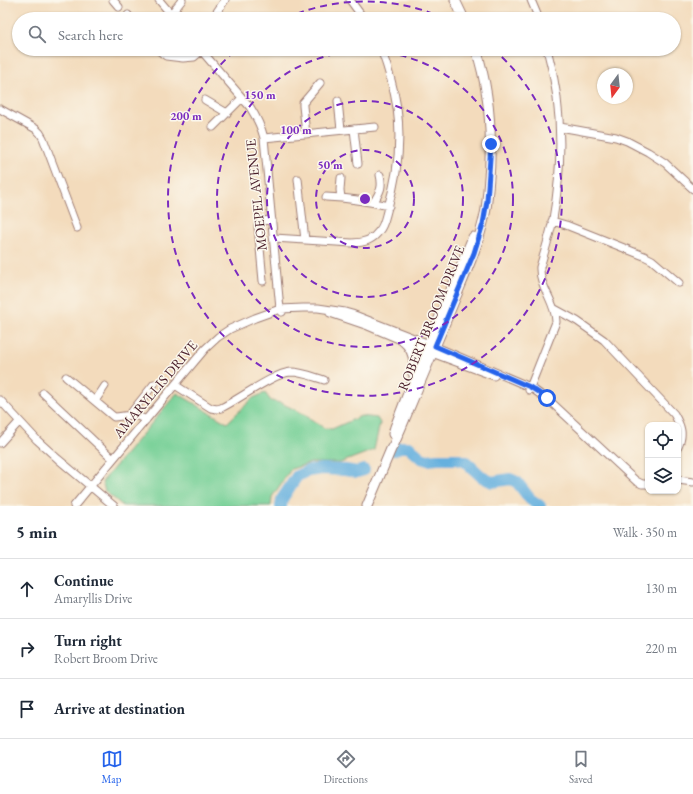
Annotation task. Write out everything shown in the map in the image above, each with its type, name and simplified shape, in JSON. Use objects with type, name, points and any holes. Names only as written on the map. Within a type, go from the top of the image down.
[{"type":"street","points":[[113,0],[119,6]]},
{"type":"street","points":[[159,0],[169,12]]},
{"type":"street","points":[[176,12],[182,0]]},
{"type":"street","points":[[217,12],[225,0]]},
{"type":"street","points":[[350,0],[359,12]]},
{"type":"street","points":[[455,0],[461,12]]},
{"type":"street","points":[[531,0],[536,12]]},
{"type":"street","points":[[168,56],[183,58],[195,56]]},
{"type":"street","name":"MOEPEL AVENUE","points":[[205,56],[250,107],[257,118],[264,138],[274,238],[279,311]]},
{"type":"street","points":[[274,238],[352,243],[366,241],[380,231],[384,223],[395,181],[398,165],[399,131],[394,90],[383,56]]},
{"type":"street","name":"ROBERT BROOM DRIVE","points":[[367,506],[390,450],[401,428],[475,233],[484,200],[487,195],[491,152],[490,124],[485,82],[478,56]]},
{"type":"street","points":[[529,388],[556,322],[555,309],[543,283],[540,272],[552,221],[558,185],[560,157],[560,127],[557,90],[549,56]]},
{"type":"street","points":[[306,134],[303,103],[320,83]]},
{"type":"street","points":[[213,127],[242,98]]},
{"type":"street","points":[[205,100],[226,113]]},
{"type":"street","points":[[338,101],[341,130]]},
{"type":"street","points":[[0,109],[36,129],[40,133],[77,228]]},
{"type":"street","points":[[264,138],[375,127]]},
{"type":"street","points":[[560,127],[616,137],[627,142],[648,152],[665,163],[693,189]]},
{"type":"street","points":[[354,129],[358,164]]},
{"type":"street","points":[[374,202],[381,188],[382,183],[380,175]]},
{"type":"street","points":[[298,178],[305,240]]},
{"type":"street","points":[[341,198],[340,190],[342,178]]},
{"type":"street","points":[[326,197],[374,202],[389,206]]},
{"type":"street","points":[[263,281],[258,226],[260,222],[272,220]]},
{"type":"street","points":[[552,221],[566,225],[644,256],[652,260],[679,283]]},
{"type":"street","name":"AMARYLLIS DRIVE","points":[[74,506],[205,349],[218,337],[255,318],[279,311],[303,308],[318,308],[352,314],[538,392],[551,402],[636,481],[645,484]]},
{"type":"street","points":[[555,309],[577,321],[604,340],[674,414],[678,422]]},
{"type":"street","name":"AMARYLLIS DRIVE","points":[[279,311],[330,313],[402,340],[431,348]]},
{"type":"street","points":[[402,340],[410,348],[414,359],[410,388]]},
{"type":"street","name":"ROBERT BROOM DRIVE","points":[[390,450],[395,427],[410,388],[431,348]]},
{"type":"street","points":[[175,385],[211,408],[217,409],[222,408],[265,382],[285,373],[298,373],[324,380]]},
{"type":"street","points":[[66,377],[114,417],[130,414],[137,415],[146,420]]},
{"type":"street","points":[[130,414],[154,384]]},
{"type":"street","points":[[95,401],[105,386]]},
{"type":"street","points":[[43,393],[113,459]]},
{"type":"street","points":[[0,400],[19,422],[58,459],[114,506]]},
{"type":"street","points":[[0,443],[19,422]]},
{"type":"street","points":[[681,428],[681,438]]},
{"type":"street","points":[[681,480],[693,482]]},
{"type":"green space","points":[[177,393],[227,423],[253,398],[265,393],[271,401],[281,403],[302,413],[324,428],[332,429],[361,416],[377,418],[380,423],[374,450],[340,463],[311,463],[291,469],[272,497],[271,506],[123,506],[105,491],[102,482]]},
{"type":"waterway","points":[[393,450],[400,447],[409,447],[421,458],[428,460],[456,459],[466,462],[482,477],[492,482],[510,479],[517,482],[530,499],[540,506]]},
{"type":"waterway","points":[[281,506],[282,499],[297,476],[308,471],[322,469],[357,472],[364,470]]},
{"type":"route","points":[[491,144],[486,212],[483,224],[474,253],[435,346],[530,387],[547,398]]}]
